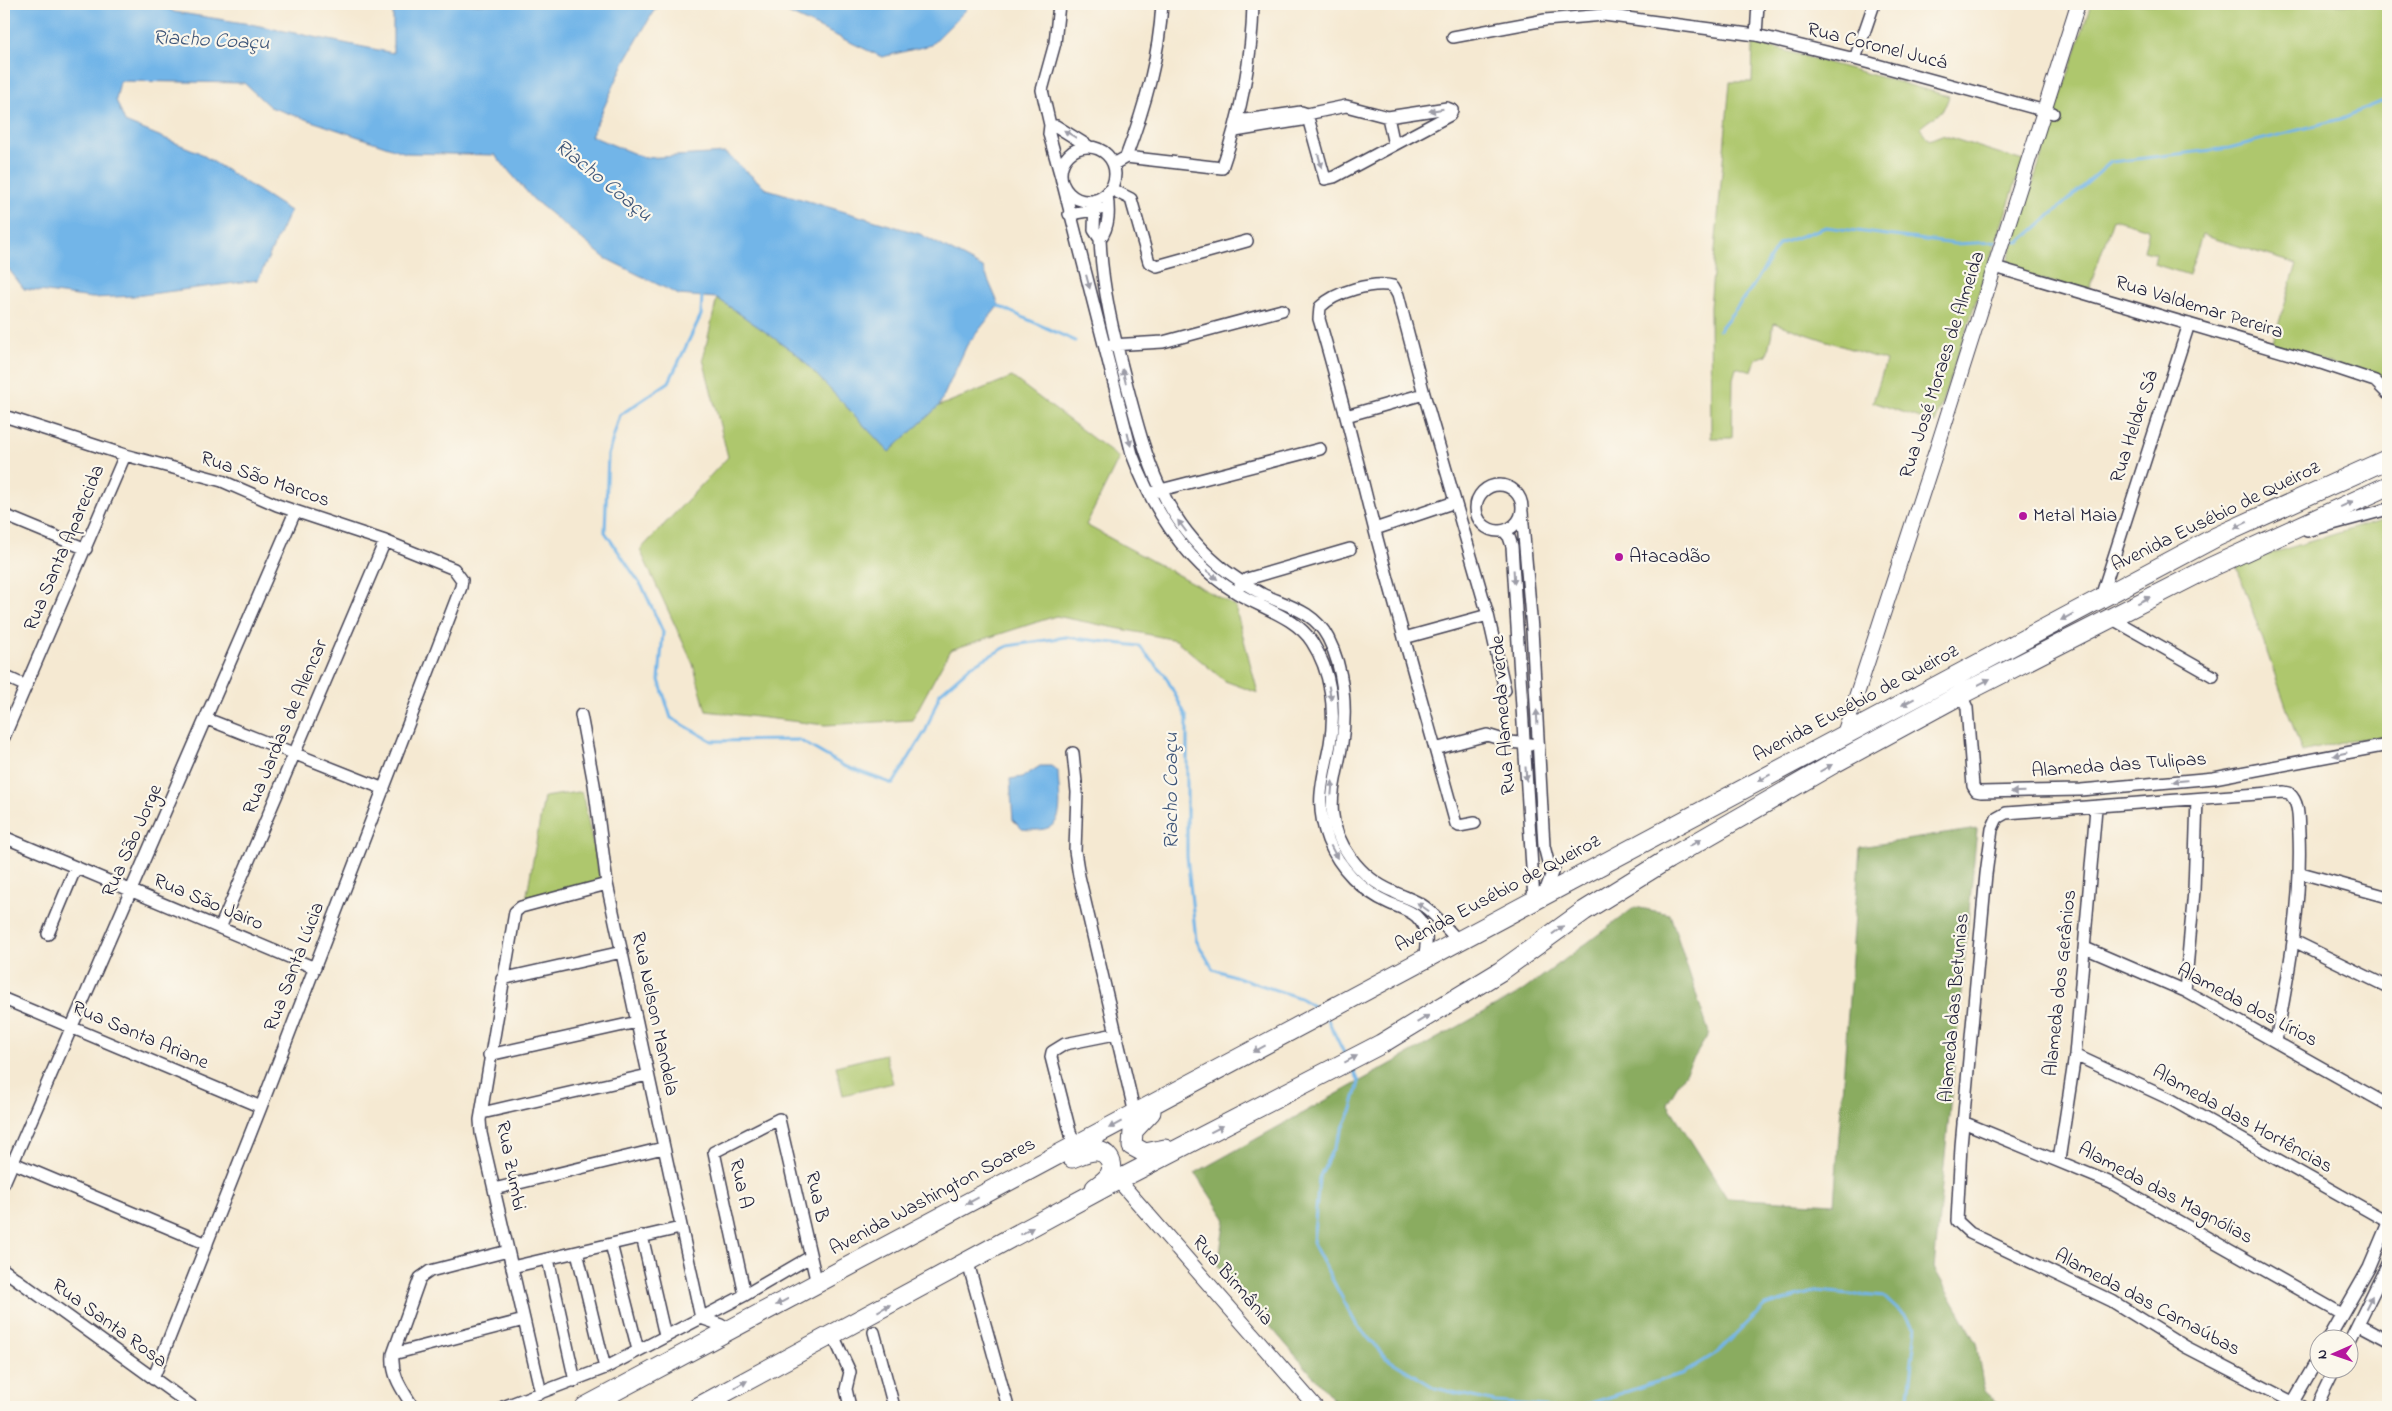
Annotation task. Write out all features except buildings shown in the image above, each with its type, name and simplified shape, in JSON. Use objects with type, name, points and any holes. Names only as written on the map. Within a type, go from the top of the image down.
[{"type":"highway","name":"Avenida Eusébio de Queiroz","points":[[1302,1026],[1458,940],[2216,537],[2388,459]]},
{"type":"highway","name":"Avenida Eusébio de Queiroz","points":[[1186,1144],[1380,1044],[1501,971],[1584,910],[1668,858],[1962,694],[2109,617],[2254,545],[2388,486]]},
{"type":"highway","name":"Avenida Washington Soares","points":[[585,1407],[1302,1026]]},
{"type":"highway","points":[[1164,1099],[1135,1127],[1131,1140],[1132,1146],[1141,1152],[1151,1154],[1186,1144]]},
{"type":"highway","points":[[698,1407],[1186,1144]]},
{"type":"highway","points":[[1052,1159],[1062,1161],[1095,1151],[1105,1153],[1109,1159],[1111,1166],[1109,1175],[1077,1203]]},
{"type":"street","points":[[1059,4],[1055,43],[1042,90],[1050,125],[1049,134],[1080,253],[1144,451],[1160,490],[1174,515],[1195,542],[1239,587],[1300,628],[1315,647],[1324,667],[1332,697],[1330,743],[1320,793],[1322,818],[1327,836],[1341,864],[1358,883],[1378,898],[1417,917],[1426,935],[1424,959]]},
{"type":"street","points":[[1126,157],[1150,86],[1158,45],[1162,4]]},
{"type":"street","points":[[1114,164],[1126,157],[1222,168],[1235,131],[1248,73],[1253,4]]},
{"type":"street","points":[[1756,35],[1758,4]]},
{"type":"street","points":[[1855,59],[1874,4]]},
{"type":"street","name":"Rua José Moraes de Almeida","points":[[1843,737],[1879,641],[1917,526],[2048,112],[2078,4]]},
{"type":"street","name":"Rua José Moraes de Almeida","points":[[2048,112],[2087,4]]},
{"type":"street","name":"Rua Coronel Jucá","points":[[1453,37],[1545,20],[1597,14],[1756,35],[1855,59],[2048,112]]},
{"type":"street","points":[[1238,118],[1245,120],[1301,112],[1307,114],[1346,106],[1388,118],[1447,108],[1452,110],[1450,115],[1334,177],[1325,179],[1307,114]]},
{"type":"street","points":[[1235,131],[1302,120],[1307,114]]},
{"type":"street","points":[[1388,118],[1394,145]]},
{"type":"street","points":[[1050,125],[1056,126],[1088,146],[1101,149],[1114,164],[1115,177],[1109,196],[1107,230],[1100,244],[1080,253]]},
{"type":"street","points":[[1088,146],[1070,154],[1063,164],[1062,181],[1076,198],[1095,206]]},
{"type":"street","points":[[1069,214],[1095,206],[1109,196],[1131,199],[1149,262],[1157,266],[1247,241]]},
{"type":"street","points":[[1095,206],[1094,230],[1100,244],[1110,346],[1132,454],[1148,493],[1164,522],[1186,550],[1212,575],[1292,606],[1309,615],[1323,629],[1329,639],[1337,662],[1344,712],[1341,745],[1331,794],[1333,816],[1340,837],[1351,857],[1366,874],[1384,888],[1424,906],[1458,940]]},
{"type":"street","name":"Rua Valdemar Pereira","points":[[1999,268],[2375,381],[2388,394]]},
{"type":"street","points":[[1475,823],[1458,826],[1456,824],[1404,638],[1318,313],[1320,307],[1331,299],[1370,284],[1384,283],[1396,289],[1424,394],[1488,615],[1505,690]]},
{"type":"street","points":[[1110,346],[1163,342],[1282,310]]},
{"type":"street","name":"Rua Helder Sá","points":[[2100,600],[2189,324]]},
{"type":"street","points":[[1346,416],[1424,394]]},
{"type":"street","name":"Rua São Marcos","points":[[4,416],[125,455],[222,481],[295,512],[385,541],[454,569]]},
{"type":"street","points":[[1148,493],[1320,448]]},
{"type":"street","name":"Rua Santa Aparecida","points":[[4,738],[125,455]]},
{"type":"street","points":[[1498,485],[1512,489],[1520,500],[1522,512],[1518,521],[1504,531],[1489,529],[1478,518],[1476,504],[1484,491],[1498,485]]},
{"type":"street","points":[[1375,528],[1455,502]]},
{"type":"street","points":[[2254,545],[2388,509]]},
{"type":"street","name":"Rua São Jorge","points":[[4,1183],[8,1161],[72,1028],[295,512]]},
{"type":"street","name":"Rua Alameda verde","points":[[1522,512],[1539,744],[1544,846],[1548,862],[1554,867],[1539,897]]},
{"type":"street","points":[[4,515],[86,549]]},
{"type":"street","name":"Rua Alameda verde","points":[[1504,531],[1509,537],[1512,546],[1524,744],[1539,897]]},
{"type":"street","name":"Rua Jardas de Alencar","points":[[220,928],[296,754],[385,541]]},
{"type":"street","points":[[1239,587],[1247,579],[1350,549]]},
{"type":"street","name":"Rua Santa Lúcia","points":[[153,1379],[208,1244],[461,587],[461,576],[454,569]]},
{"type":"street","points":[[1287,620],[1287,611],[1292,606]]},
{"type":"street","points":[[1300,628],[1307,622],[1309,615]]},
{"type":"street","points":[[1404,638],[1488,615]]},
{"type":"street","points":[[2109,617],[2213,676]]},
{"type":"street","points":[[1315,647],[1329,639]]},
{"type":"street","name":"Rua José Moraes de Almeida","points":[[1872,721],[1866,717],[1862,702],[1879,641]]},
{"type":"street","points":[[1324,667],[1330,668],[1337,662]]},
{"type":"street","points":[[4,676],[26,686]]},
{"type":"street","points":[[1937,686],[1957,688],[1962,694]]},
{"type":"street","name":"Alameda das Tulipas","points":[[1962,694],[1966,708],[1973,786],[1981,792],[2081,790],[2214,778],[2388,744]]},
{"type":"street","name":"Rua Nelson Mandela","points":[[582,715],[594,784],[607,884],[700,1318]]},
{"type":"street","points":[[207,719],[384,790]]},
{"type":"street","points":[[1435,749],[1487,735],[1524,744],[1539,744]]},
{"type":"street","points":[[1074,753],[1077,792],[1075,851],[1079,876],[1135,1114]]},
{"type":"street","points":[[2096,808],[2289,793],[2297,807],[2301,873],[2294,940],[2276,1042]]},
{"type":"street","points":[[2185,992],[2194,891],[2197,799]]},
{"type":"street","name":"Alameda das Betunias","points":[[1956,1212],[1992,829],[1997,818],[2006,813],[2096,808]]},
{"type":"street","name":"Alameda dos Gerânios","points":[[2059,1160],[2074,1055],[2096,808]]},
{"type":"street","name":"Rua São Jairo","points":[[4,837],[315,968]]},
{"type":"street","points":[[48,934],[76,867]]},
{"type":"street","points":[[2301,873],[2388,897]]},
{"type":"street","name":"Rua Zumbi","points":[[541,1393],[481,1133],[489,1055],[514,915],[520,908],[607,884]]},
{"type":"street","points":[[2294,940],[2388,987]]},
{"type":"street","name":"Alameda dos Lírios","points":[[2085,948],[2185,992],[2388,1105]]},
{"type":"street","points":[[502,979],[622,952]]},
{"type":"street","name":"Rua Santa Ariane","points":[[4,999],[261,1107]]},
{"type":"street","points":[[489,1055],[637,1022]]},
{"type":"street","points":[[1074,1147],[1051,1057],[1052,1052],[1061,1045],[1115,1034]]},
{"type":"street","name":"Alameda das Hortências","points":[[2074,1055],[2172,1100],[2388,1222]]},
{"type":"street","points":[[482,1113],[648,1075]]},
{"type":"street","name":"Rua B","points":[[778,1119],[817,1284]]},
{"type":"street","name":"Rua A","points":[[745,1295],[714,1152],[778,1119]]},
{"type":"street","name":"Alameda das Magnólias","points":[[1963,1122],[2059,1160],[2119,1187],[2342,1314]]},
{"type":"street","points":[[494,1189],[663,1148]]},
{"type":"street","points":[[8,1161],[208,1244]]},
{"type":"street","name":"Rua Birmânia","points":[[1118,1180],[1316,1407]]},
{"type":"street","name":"Alameda das Carnaúbas","points":[[1956,1212],[1959,1225],[1970,1233],[2112,1301],[2186,1347],[2298,1405]]},
{"type":"street","points":[[2334,1328],[2368,1268],[2388,1222]]},
{"type":"street","points":[[512,1267],[680,1228]]},
{"type":"street","points":[[642,1236],[665,1336]]},
{"type":"street","points":[[611,1244],[638,1350]]},
{"type":"street","points":[[412,1407],[395,1377],[393,1354],[420,1278],[430,1271],[508,1251]]},
{"type":"street","points":[[577,1252],[605,1368]]},
{"type":"street","name":"Avenida Washington Soares","points":[[503,1407],[605,1368],[745,1295],[810,1257]]},
{"type":"street","points":[[548,1259],[575,1381]]},
{"type":"street","points":[[968,1263],[1008,1407]]},
{"type":"street","points":[[2356,1328],[2388,1263]]},
{"type":"street","points":[[2368,1268],[2382,1274]]},
{"type":"street","name":"Rua Santa Rosa","points":[[4,1270],[193,1407]]},
{"type":"street","points":[[700,1318],[721,1325],[724,1334]]},
{"type":"street","points":[[393,1354],[524,1320]]},
{"type":"street","points":[[2358,1324],[2388,1340]]},
{"type":"street","points":[[688,1325],[698,1347]]},
{"type":"street","points":[[874,1332],[894,1407]]},
{"type":"street","points":[[833,1335],[850,1372],[846,1389],[850,1407]]},
{"type":"street","points":[[2298,1405],[2310,1378]]},
{"type":"street","points":[[2316,1407],[2330,1378]]},
{"type":"green space","points":[[2091,4],[2388,4],[2388,348],[2384,379],[2272,345],[2297,264],[2202,235],[2189,275],[2154,264],[2156,254],[2144,251],[2149,229],[2113,219],[2088,292],[2005,269]]},
{"type":"green space","points":[[1753,42],[1949,96],[1941,112],[1920,128],[1929,140],[1942,135],[2023,161],[1935,423],[1873,402],[1886,361],[1774,323],[1767,355],[1756,359],[1752,372],[1736,367],[1733,379],[1732,438],[1711,438],[1710,307],[1730,82],[1752,82]]},
{"type":"green space","points":[[717,298],[797,354],[889,452],[939,406],[1012,377],[1119,458],[1086,525],[1235,606],[1258,693],[1225,681],[1176,640],[1056,616],[950,650],[912,720],[825,725],[706,711],[693,664],[640,550],[728,457],[703,359]]},
{"type":"green space","points":[[2388,518],[2388,736],[2350,740],[2302,752],[2236,564]]},
{"type":"green space","points":[[582,793],[601,882],[597,885],[526,900],[544,797]]},
{"type":"green space","points":[[1977,829],[1934,1268],[1976,1342],[1984,1391],[2001,1407],[1340,1407],[1218,1266],[1225,1218],[1195,1173],[1524,990],[1635,907],[1670,914],[1709,1033],[1667,1103],[1727,1198],[1834,1204],[1860,847]]},
{"type":"green space","points":[[885,1054],[893,1083],[843,1095],[836,1066]]},
{"type":"water","points":[[4,4],[161,4],[174,12],[250,24],[393,53],[393,4],[670,4],[655,9],[625,61],[591,136],[645,158],[725,153],[767,189],[920,234],[983,268],[999,305],[967,345],[939,406],[889,452],[797,354],[717,298],[679,295],[605,258],[533,199],[495,155],[406,153],[270,107],[244,83],[120,81],[116,100],[125,122],[198,152],[290,211],[258,280],[135,296],[92,298],[24,289],[4,263]]},
{"type":"water","points":[[755,4],[966,4],[966,10],[931,45],[882,57],[779,9]]},
{"type":"water","points":[[1040,766],[1051,766],[1058,771],[1060,807],[1058,816],[1055,823],[1048,828],[1037,830],[1022,829],[1013,820],[1010,779],[1023,777]]},
{"type":"waterway","points":[[2016,242],[2020,242],[2111,162],[2229,148],[2340,119],[2388,99]]},
{"type":"waterway","points":[[1719,330],[1750,291],[1779,244],[1826,227],[1955,244],[1996,242]]},
{"type":"waterway","name":"Riacho Coaçu","points":[[702,295],[701,315],[669,382],[620,415],[608,455],[605,532],[643,588],[663,632],[659,680],[671,718],[712,741],[799,740],[844,766],[893,784],[926,730],[940,693],[971,666],[1008,646],[1066,637],[1139,646],[1165,675],[1187,718],[1187,856],[1196,940],[1213,969],[1300,998],[1318,1009]]},
{"type":"waterway","points":[[996,305],[1075,341]]},
{"type":"waterway","name":"Riacho Coaçu","points":[[1327,1018],[1345,1055]]},
{"type":"waterway","name":"Riacho Coaçu","points":[[1352,1067],[1359,1082],[1352,1109],[1319,1178],[1313,1243],[1356,1324],[1386,1358],[1435,1388],[1495,1402],[1554,1407]]},
{"type":"waterway","name":"Riacho Coaçu","points":[[1579,1407],[1684,1373],[1718,1352],[1765,1306],[1817,1291],[1884,1297],[1916,1327],[1908,1396],[1910,1407]]},
{"type":"place","name":"Metal Maia","points":[[2023,516]]},
{"type":"place","name":"Atacadão","points":[[1619,557]]}]
